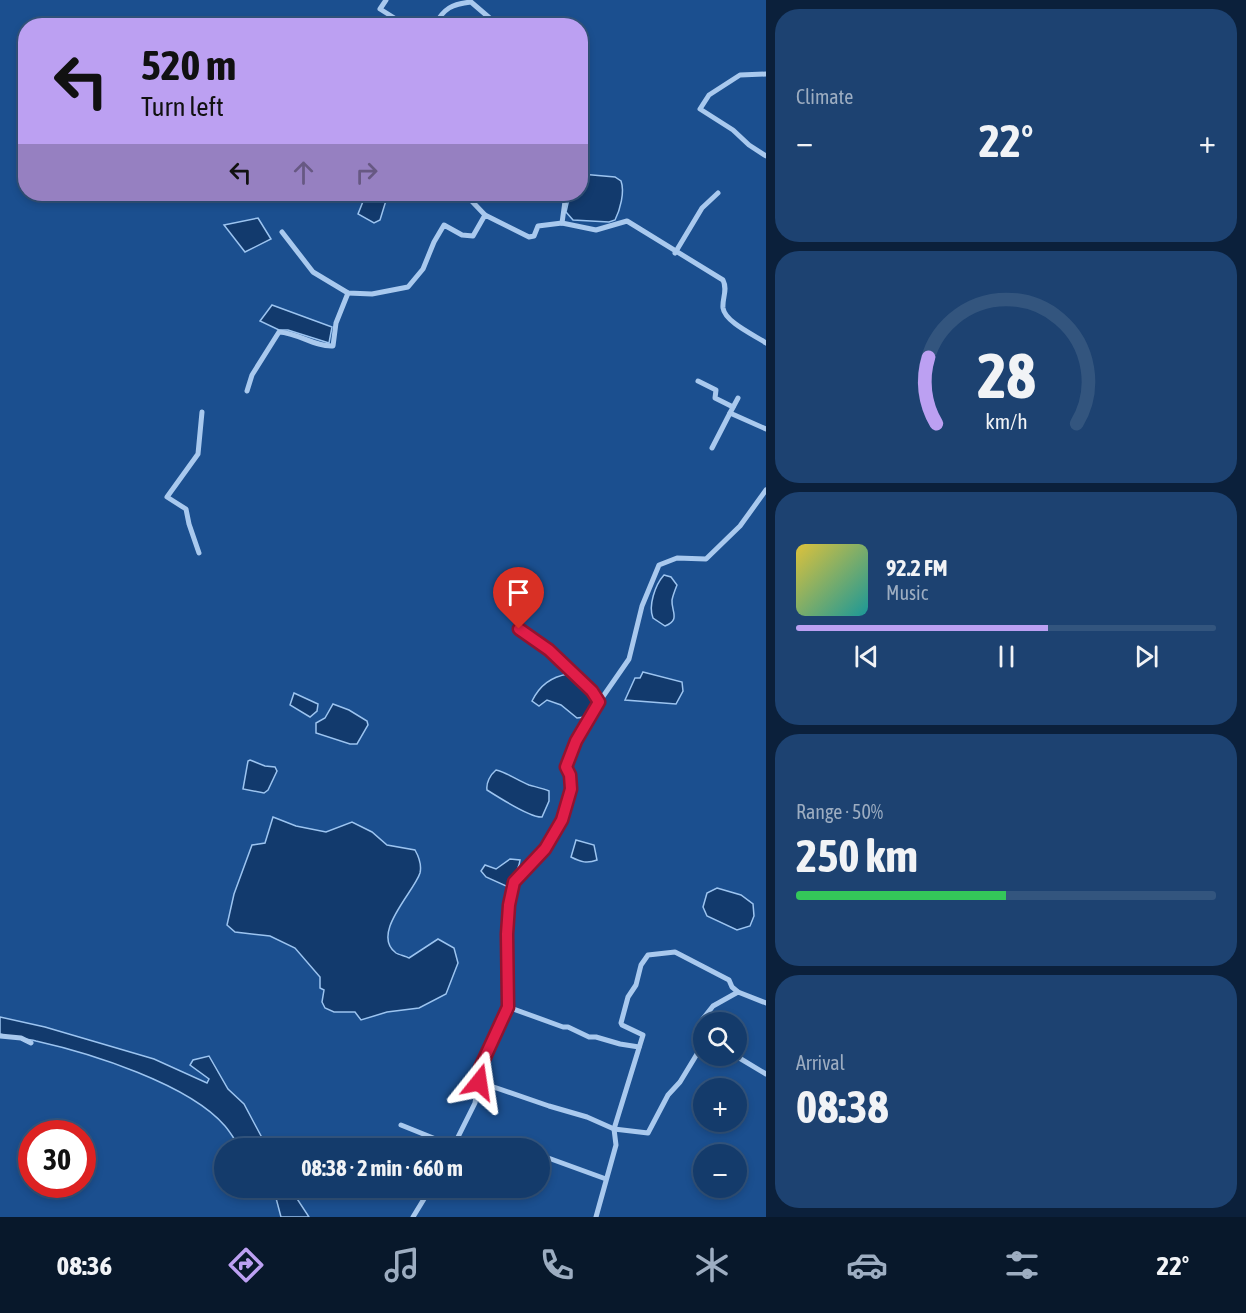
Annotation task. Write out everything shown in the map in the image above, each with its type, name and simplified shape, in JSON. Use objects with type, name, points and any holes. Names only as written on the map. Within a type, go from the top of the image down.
[{"type":"street","points":[[386,0],[380,9],[394,18]]},
{"type":"street","points":[[438,18],[441,13],[457,3],[471,2],[490,18]]},
{"type":"street","points":[[766,74],[740,75],[709,95],[700,109],[734,130],[766,156]]},
{"type":"street","points":[[675,253],[702,208],[718,193]]},
{"type":"street","points":[[472,201],[485,215],[529,237],[534,236],[538,226],[562,223],[596,230],[627,221],[675,253],[723,280],[725,287],[723,309],[729,320],[766,343]]},
{"type":"street","points":[[562,223],[565,201]]},
{"type":"street","points":[[282,232],[313,272],[348,292],[372,294],[408,287],[423,268],[444,225],[462,235],[473,236],[485,215]]},
{"type":"street","points":[[247,391],[252,375],[279,332],[333,346],[336,323],[348,292]]},
{"type":"street","points":[[698,381],[716,390],[715,398],[766,429]]},
{"type":"street","points":[[712,448],[738,398]]},
{"type":"street","points":[[200,553],[186,509],[167,497],[198,454],[202,412]]},
{"type":"street","points":[[458,1138],[475,1103],[480,1068],[508,1007],[507,934],[509,905],[514,882],[545,849],[562,820],[571,789],[570,775],[566,767],[576,741],[629,658],[642,606],[659,565],[677,558],[706,559],[740,526],[766,490]]},
{"type":"street","points":[[758,501],[766,505]]},
{"type":"street","points":[[519,629],[549,650],[592,691],[599,702]]},
{"type":"street","points":[[596,1217],[616,1145],[614,1129],[643,1035],[621,1023],[628,997],[636,985],[641,966],[648,955],[669,951],[681,954],[730,981],[732,987],[738,992],[766,1003]]},
{"type":"street","points":[[708,1012],[713,1006],[738,992]]},
{"type":"street","points":[[508,1007],[568,1027],[589,1037],[639,1047]]},
{"type":"street","points":[[0,1036],[21,1038],[32,1043]]},
{"type":"street","points":[[479,1082],[587,1117],[614,1129],[648,1133],[668,1095],[680,1082],[693,1059]]},
{"type":"street","points":[[747,1063],[766,1074]]},
{"type":"street","points":[[401,1125],[432,1138]]},
{"type":"street","points":[[550,1159],[606,1179]]},
{"type":"street","points":[[413,1217],[425,1198]]},
{"type":"water","points":[[588,175],[615,177],[621,181],[621,201],[615,220],[609,222],[573,220],[566,212],[568,201],[588,201]]},
{"type":"water","points":[[363,201],[386,201],[380,220],[374,223],[358,214]]},
{"type":"water","points":[[258,218],[271,239],[245,252],[224,225]]},
{"type":"water","points":[[272,305],[332,327],[329,343],[288,330],[279,330],[260,321]]},
{"type":"water","points":[[664,575],[671,577],[677,585],[672,600],[674,618],[670,624],[665,626],[653,618],[651,608],[655,590]]},
{"type":"water","points":[[643,672],[682,682],[683,691],[676,704],[625,700],[635,678],[640,678]]},
{"type":"water","points":[[568,674],[596,701],[585,717],[577,718],[561,705],[547,700],[539,706],[532,701],[547,683],[556,677]]},
{"type":"water","points":[[294,693],[318,704],[317,711],[310,717],[290,705]]},
{"type":"water","points":[[333,704],[367,721],[368,725],[357,744],[350,744],[316,733],[316,723],[325,718]]},
{"type":"water","points":[[250,760],[275,767],[277,771],[268,790],[264,793],[243,789]]},
{"type":"water","points":[[496,770],[549,791],[549,801],[542,817],[523,811],[487,790],[489,779]]},
{"type":"water","points":[[273,817],[296,826],[326,832],[352,822],[372,832],[387,845],[415,850],[420,861],[420,873],[391,924],[388,935],[389,945],[396,953],[409,958],[438,939],[454,948],[458,963],[446,994],[419,1008],[387,1012],[361,1020],[355,1012],[334,1012],[325,1008],[322,1002],[324,990],[320,988],[320,977],[295,948],[270,936],[235,932],[227,925],[234,894],[252,845],[265,843]]},
{"type":"water","points":[[576,840],[594,845],[597,860],[584,862],[571,857]]},
{"type":"water","points":[[510,859],[520,860],[510,884],[506,886],[486,877],[481,871],[485,865],[496,869]]},
{"type":"water","points":[[717,888],[741,895],[753,904],[754,916],[750,926],[737,930],[707,916],[703,907],[707,893]]},
{"type":"water","points":[[0,1017],[45,1027],[154,1059],[207,1083],[209,1079],[190,1065],[193,1060],[209,1056],[228,1089],[244,1104],[262,1138],[233,1138],[225,1126],[209,1111],[164,1084],[137,1072],[58,1046],[0,1034]]},
{"type":"water","points":[[276,1198],[297,1198],[309,1217],[281,1217]]},
{"type":"route","points":[[479,1082],[480,1068],[508,1007],[507,934],[509,905],[514,882],[545,849],[562,820],[571,789],[570,775],[566,767],[586,721],[599,702],[592,691],[549,650],[519,629]]}]
